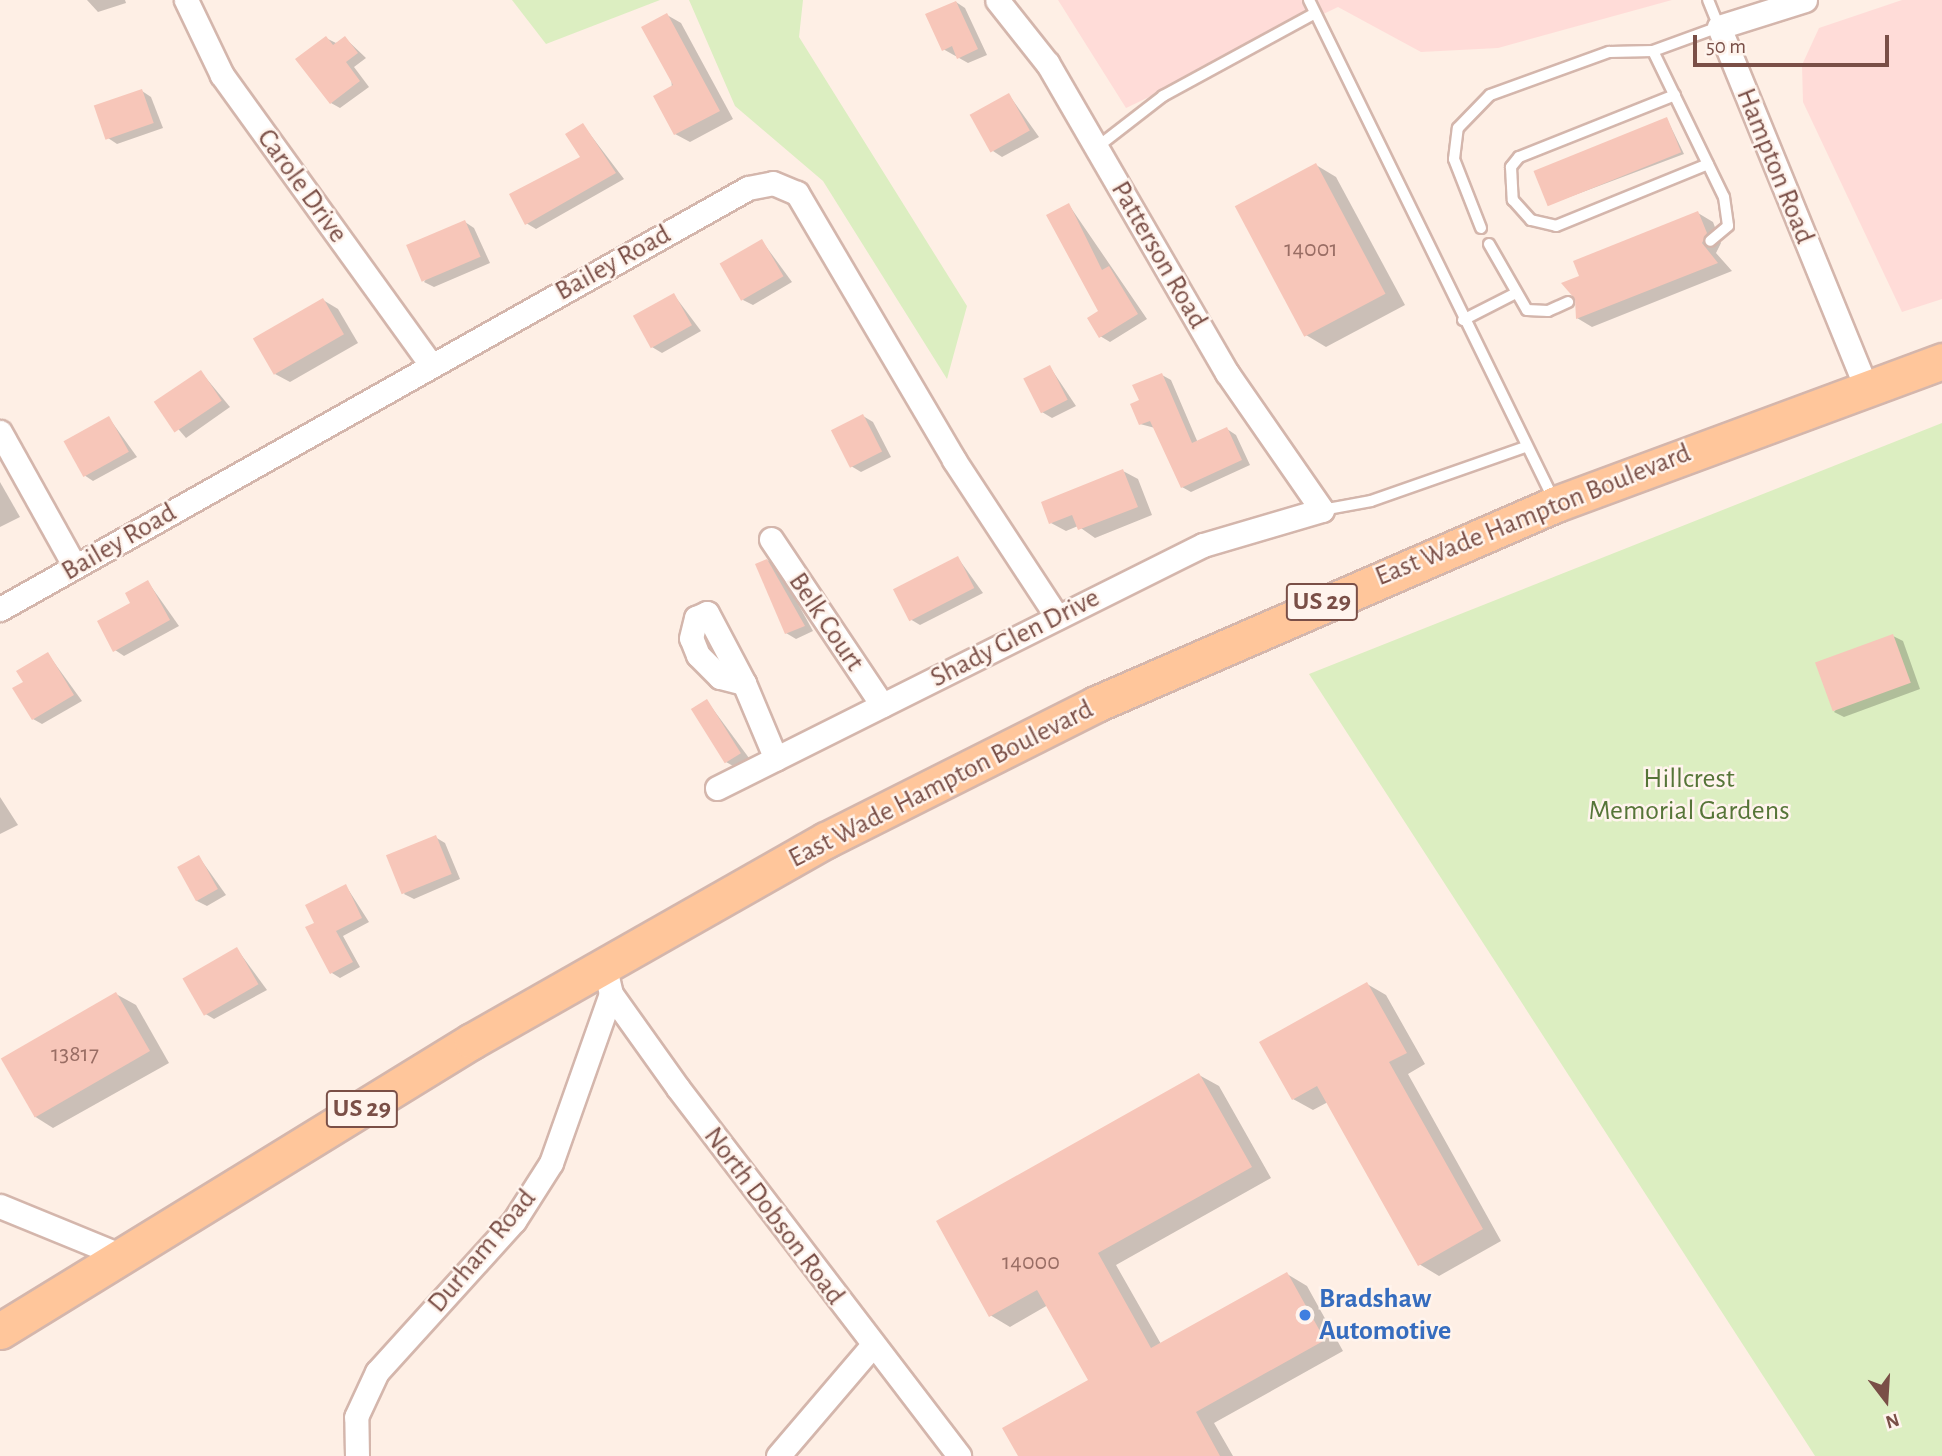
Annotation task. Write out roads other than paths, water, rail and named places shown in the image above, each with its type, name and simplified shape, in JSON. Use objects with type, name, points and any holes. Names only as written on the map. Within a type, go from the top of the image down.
[{"type":"main road","name":"East Wade Hampton Boulevard","points":[[0,1331],[472,1041],[608,981],[826,840],[1096,704],[1556,504],[1942,360]]},
{"type":"street","name":"Carole Drive","points":[[186,0],[222,75],[431,365]]},
{"type":"street","name":"Patterson Road","points":[[997,0],[1047,63],[1227,373],[1322,510]]},
{"type":"street","points":[[1719,27],[1805,0]]},
{"type":"street","name":"Hampton Road","points":[[1719,27],[1866,388]]},
{"type":"street","name":"Bailey Road","points":[[0,609],[748,188],[786,186],[797,193],[954,460],[1057,617]]},
{"type":"street","points":[[0,432],[75,567]]},
{"type":"street","name":"Shady Glen Drive","points":[[717,788],[1203,545],[1322,510]]},
{"type":"street","name":"Belk Court","points":[[771,539],[882,705]]},
{"type":"street","points":[[744,683],[776,759]]},
{"type":"street","name":"North Dobson Road","points":[[608,981],[872,1346],[958,1456]]},
{"type":"street","name":"Durham Road","points":[[357,1456],[356,1417],[377,1372],[514,1221],[551,1163],[608,981]]},
{"type":"street","points":[[0,1206],[122,1256]]},
{"type":"street","points":[[778,1456],[872,1346]]},
{"type":"lane","points":[[1309,0],[1525,447],[1556,504]]},
{"type":"lane","points":[[1481,228],[1457,169],[1458,128],[1490,95],[1609,52],[1653,51],[1719,27],[1709,0]]},
{"type":"lane","points":[[1096,148],[1163,96],[1315,13]]},
{"type":"lane","points":[[1653,51],[1730,216],[1710,241]]},
{"type":"lane","points":[[1675,96],[1519,157],[1511,167],[1513,200],[1531,220],[1556,226],[1708,164]]},
{"type":"lane","points":[[1489,244],[1514,295],[1534,312],[1568,302]]},
{"type":"lane","points":[[1463,320],[1514,295]]},
{"type":"lane","points":[[1322,510],[1371,502],[1525,447]]},
{"type":"place","name":"Bradshaw Automotive","points":[[1305,1315]]},
{"type":"park label","name":"Hillcrest Memorial Gardens","points":[[1689,795]]}]
